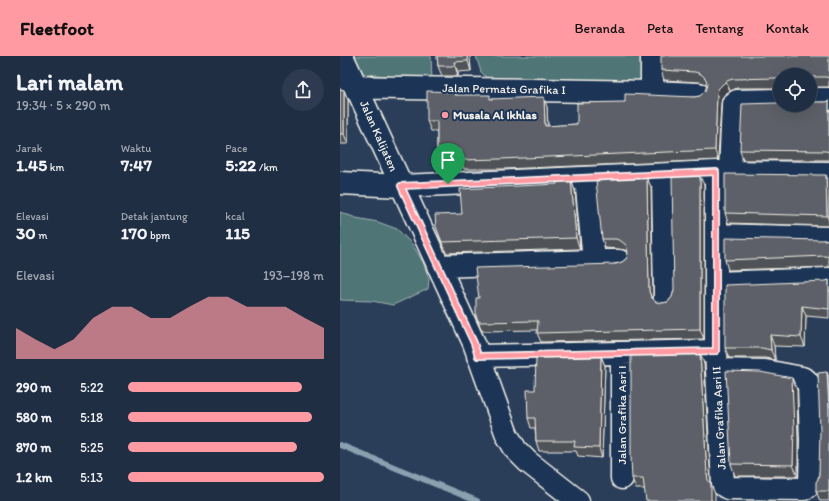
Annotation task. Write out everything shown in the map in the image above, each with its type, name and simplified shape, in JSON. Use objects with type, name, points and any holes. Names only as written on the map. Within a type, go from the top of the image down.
[{"type":"street","name":"Jalan Kalijaten","points":[[342,56],[349,87],[401,186],[474,343],[507,435],[516,450],[528,462],[578,501]]},
{"type":"street","points":[[652,56],[652,92]]},
{"type":"street","name":"Jalan Permata Grafika I","points":[[349,87],[698,94]]},
{"type":"street","points":[[817,99],[829,99]]},
{"type":"street","name":"Jalan Grafika Asri II","points":[[716,360],[802,378],[809,384],[811,440],[810,484],[804,489],[728,488],[723,485],[716,360],[716,235],[723,172],[734,102],[773,100]]},
{"type":"street","points":[[340,183],[401,186],[723,172],[829,173]]},
{"type":"street","points":[[663,174],[665,300]]},
{"type":"street","points":[[586,178],[594,261]]},
{"type":"street","points":[[716,235],[829,238]]},
{"type":"street","points":[[438,266],[620,261]]},
{"type":"street","points":[[716,283],[829,279]]},
{"type":"street","points":[[478,356],[622,353],[716,360]]},
{"type":"street","name":"Jalan Grafika Asri I","points":[[622,353],[622,478]]},
{"type":"green space","points":[[349,56],[431,56],[432,81],[358,73]]},
{"type":"green space","points":[[476,56],[643,56],[642,83],[490,81],[481,72]]},
{"type":"green space","points":[[340,212],[356,218],[378,222],[397,229],[412,244],[423,262],[429,279],[428,289],[393,305],[372,301],[340,300]]},
{"type":"building","points":[[437,56],[467,56],[468,61],[454,62],[455,66],[438,66]]},
{"type":"building","points":[[661,56],[829,56],[829,78],[817,77],[817,68],[773,68],[773,78],[733,79],[726,81],[718,89],[717,94],[715,150],[461,160],[461,150],[437,149],[437,121],[427,121],[427,91],[455,92],[455,95],[490,95],[490,99],[544,97],[545,126],[577,124],[577,103],[625,102],[625,94],[694,97],[700,96],[705,91],[707,85],[706,79],[701,74],[695,72],[661,70]]},
{"type":"building","points":[[340,89],[344,90],[344,134],[340,134]]},
{"type":"building","points":[[829,101],[829,152],[740,150],[742,104],[773,103],[773,112],[817,112],[817,102]]},
{"type":"building","points":[[725,174],[826,175],[827,216],[725,213]]},
{"type":"building","points":[[700,176],[700,329],[537,333],[538,321],[479,322],[476,316],[476,298],[479,298],[475,268],[616,264],[627,258],[628,252],[626,245],[621,241],[616,239],[602,239],[596,180],[647,178],[649,291],[651,297],[656,302],[668,302],[672,297],[674,290],[672,177]]},
{"type":"building","points":[[571,179],[576,238],[442,242],[436,227],[435,215],[462,214],[460,189],[557,184],[557,180]]},
{"type":"building","points":[[725,238],[829,239],[829,257],[725,260]]},
{"type":"building","points":[[829,280],[829,309],[802,306],[801,337],[770,335],[771,350],[762,348],[725,348],[725,285]]},
{"type":"building","points":[[700,353],[707,475],[711,484],[711,501],[646,501],[643,478],[632,478],[631,354]]},
{"type":"building","points":[[601,356],[599,448],[574,447],[575,441],[536,441],[535,418],[528,418],[527,390],[535,390],[536,357]]},
{"type":"building","points":[[726,371],[760,372],[792,378],[794,429],[793,465],[731,464]]},
{"type":"building","points":[[827,372],[829,408],[829,491],[816,491],[816,482],[819,474],[820,430],[818,373]]},
{"type":"waterway","points":[[340,445],[477,501]]},
{"type":"place","name":"Musala Al Ikhlas","points":[[445,115]]},
{"type":"route","points":[[716,172],[716,351],[478,356],[474,343],[401,186],[448,184],[716,172]]}]
